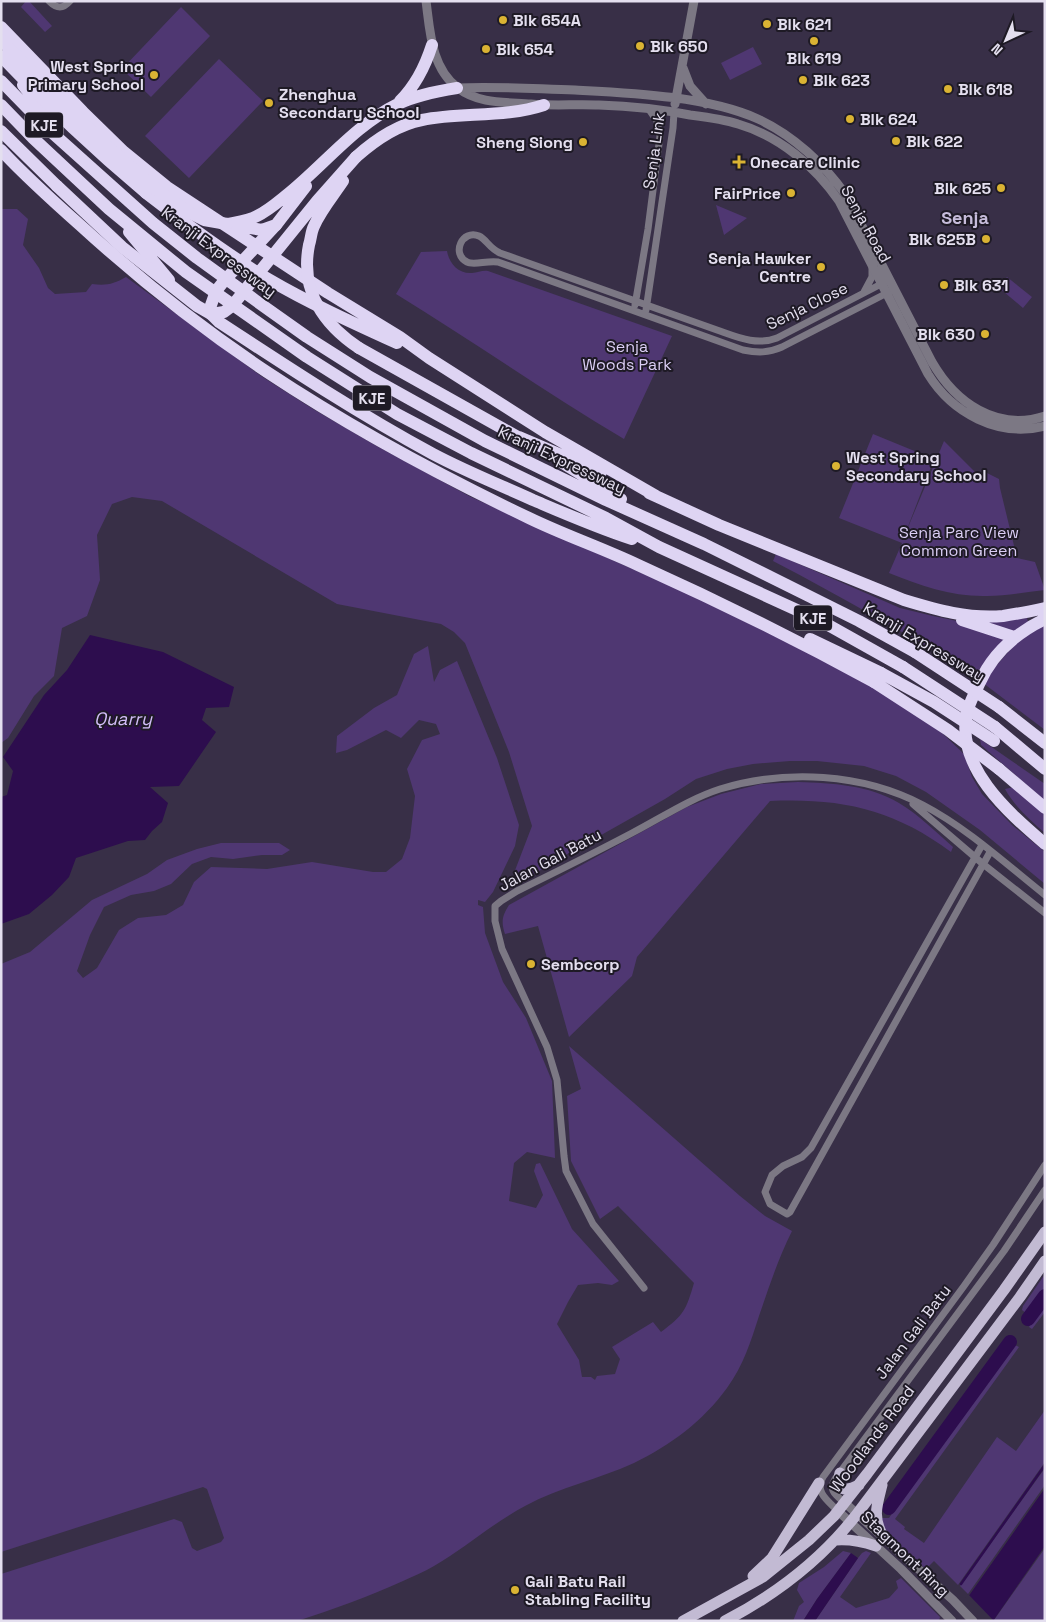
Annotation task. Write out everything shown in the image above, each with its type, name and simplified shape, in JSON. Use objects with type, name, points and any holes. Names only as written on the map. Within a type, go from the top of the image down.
[{"type":"highway","points":[[1,26],[117,146],[167,187],[328,293],[400,337],[428,358],[545,432],[656,496]]},
{"type":"highway","points":[[1,40],[97,137],[156,189],[190,213],[204,220],[262,230],[276,225]]},
{"type":"highway","points":[[227,224],[255,218],[270,209],[369,123],[398,103],[424,70],[432,45]]},
{"type":"highway","points":[[1,55],[33,90],[92,146],[146,194],[201,235],[268,279],[428,358]]},
{"type":"highway","points":[[1,55],[50,121],[89,166]]},
{"type":"highway","name":"KJE","points":[[1,81],[48,129],[89,166]]},
{"type":"highway","points":[[398,103],[457,88]]},
{"type":"highway","name":"KJE","points":[[1,105],[33,138],[110,210],[186,272],[307,357],[397,414],[471,453],[606,518],[659,547]]},
{"type":"highway","points":[[211,314],[224,312],[232,306],[356,156],[380,137],[422,120],[526,111],[544,105]]},
{"type":"highway","points":[[1,129],[57,186],[122,247],[219,322],[287,366],[364,414],[434,454],[598,528],[659,547]]},
{"type":"highway","points":[[1,150],[56,204],[125,266],[266,372],[345,421],[530,519],[640,566],[878,678],[934,702],[994,741],[1027,756]]},
{"type":"highway","points":[[211,314],[210,308],[216,291],[276,225],[331,155]]},
{"type":"highway","points":[[356,156],[313,228],[308,254],[308,273],[312,293],[319,310],[342,337],[359,348],[519,437],[666,526]]},
{"type":"highway","name":"Kranji Expressway","points":[[89,166],[196,258],[307,337],[370,377],[486,441],[606,500],[666,526],[850,617],[916,652],[998,707],[1045,743]]},
{"type":"highway","points":[[110,210],[218,337]]},
{"type":"highway","points":[[519,437],[747,536],[904,600],[1014,637]]},
{"type":"highway","name":"Kranji Expressway","points":[[659,547],[821,621],[903,667],[995,727],[1027,756],[1045,769]]},
{"type":"highway","points":[[934,610],[977,617],[1004,616],[1045,608]]},
{"type":"highway","points":[[1045,619],[1014,637],[991,662],[967,711],[966,736],[973,760],[989,789],[1016,819],[1045,844]]},
{"type":"highway","points":[[878,678],[1000,769],[1045,808]]},
{"type":"main road","name":"Woodlands Road","points":[[683,1621],[763,1577],[809,1540],[842,1507],[1045,1232]]},
{"type":"main road","name":"Woodlands Road","points":[[725,1621],[787,1584],[836,1540],[1020,1297],[1045,1261]]},
{"type":"main road","points":[[840,1472],[838,1481],[840,1487],[850,1490],[859,1485]]},
{"type":"main road","points":[[836,1540],[880,1541],[875,1513],[884,1478]]},
{"type":"main road","points":[[729,1597],[772,1558],[819,1483]]},
{"type":"main road","points":[[820,1556],[843,1544],[855,1541]]},
{"type":"street","points":[[49,1],[61,8],[70,1]]},
{"type":"street","name":"Senja Road","points":[[426,1],[432,45],[446,76],[457,88],[472,97],[488,101],[544,105],[598,105],[648,108],[737,124],[770,137],[785,147],[815,173],[832,192],[870,262],[886,282]]},
{"type":"street","name":"Senja Link","points":[[648,305],[674,112],[694,1]]},
{"type":"street","points":[[682,62],[690,86],[706,104]]},
{"type":"street","name":"Senja Road","points":[[457,88],[478,87],[600,92],[676,99],[738,111],[760,120],[789,137],[823,167],[846,195],[928,374],[947,398],[969,416],[994,425],[1006,428],[1045,426]]},
{"type":"street","name":"Senja Link","points":[[636,301],[648,229],[660,136],[657,121],[648,108]]},
{"type":"street","name":"Senja Close","points":[[886,282],[777,338],[762,342],[741,338],[502,254],[487,245],[482,237],[473,235],[464,238],[459,246],[461,256],[468,262],[498,262],[743,350],[764,353],[782,348],[890,291]]},
{"type":"street","points":[[481,262],[487,254],[487,245]]},
{"type":"street","points":[[862,294],[872,277],[873,270],[870,262]]},
{"type":"street","name":"Senja Road","points":[[890,291],[941,377],[958,396],[977,409],[1002,418],[1021,420],[1045,416]]},
{"type":"street","points":[[634,310],[636,301]]},
{"type":"street","points":[[645,314],[648,305]]},
{"type":"street","name":"Jalan Gali Batu","points":[[644,1288],[593,1224],[566,1172],[557,1080],[547,1047],[502,949],[495,921],[495,906],[517,891],[685,804],[720,789],[760,780],[797,777],[835,778],[882,788],[922,805],[956,825],[1045,895]]},
{"type":"street","name":"Jalan Gali Batu","points":[[902,797],[921,810],[983,864],[1045,913]]},
{"type":"street","points":[[982,845],[811,1148],[772,1175],[765,1192],[770,1204],[787,1214],[790,1212],[990,852]]},
{"type":"street","name":"Jalan Gali Batu","points":[[819,1483],[993,1245],[1045,1165]]},
{"type":"street","name":"Jalan Gali Batu","points":[[842,1507],[831,1485],[1004,1251],[1045,1190]]},
{"type":"street","points":[[819,1483],[821,1494],[842,1507]]},
{"type":"street","name":"Stagmont Ring","points":[[842,1507],[973,1621]]},
{"type":"street","name":"Stagmont Ring","points":[[880,1541],[951,1620]]},
{"type":"green space","points":[[26,1],[29,1],[52,26],[45,32],[21,7]]},
{"type":"green space","points":[[181,7],[210,36],[151,97],[122,69]]},
{"type":"green space","points":[[753,47],[762,64],[730,80],[721,63]]},
{"type":"green space","points":[[219,59],[263,101],[189,178],[145,136]]},
{"type":"green space","points":[[716,205],[747,218],[724,235]]},
{"type":"green space","points":[[1,209],[17,209],[28,219],[23,245],[39,268],[48,288],[55,294],[86,292],[92,284],[110,284],[126,277],[261,376],[375,445],[471,497],[682,591],[816,656],[877,689],[941,732],[964,754],[972,777],[982,794],[1012,825],[1045,852],[1045,884],[980,830],[926,792],[896,776],[864,766],[817,761],[753,764],[727,769],[696,779],[665,799],[534,874],[517,879],[514,873],[532,826],[509,752],[465,643],[454,632],[441,624],[337,604],[162,501],[132,497],[112,504],[97,535],[100,580],[87,616],[62,628],[54,676],[34,696],[8,738],[1,743]]},
{"type":"green space","name":"Senja Woods Park","points":[[447,251],[452,263],[462,272],[488,271],[672,336],[624,439],[566,404],[396,294],[421,252]]},
{"type":"green space","points":[[1007,277],[1032,297],[1023,308],[998,287]]},
{"type":"green space","name":"Senja Parc View Common Green","points":[[873,434],[934,459],[904,537],[944,441],[977,474],[987,473],[999,479],[1017,558],[1035,562],[1045,590],[994,596],[962,595],[925,586],[889,573],[902,543],[839,518]]},
{"type":"green space","points":[[776,554],[900,608],[967,623],[1027,618],[1028,622],[987,659],[975,676],[875,617],[773,561]]},
{"type":"green space","points":[[1045,624],[1045,730],[983,683],[1017,642]]},
{"type":"green space","points":[[428,646],[434,682],[440,670],[457,661],[497,758],[519,825],[515,846],[493,892],[485,902],[478,900],[478,905],[483,907],[485,933],[503,982],[526,1018],[552,1081],[555,1158],[527,1152],[514,1163],[509,1201],[536,1208],[543,1195],[534,1171],[536,1164],[540,1163],[572,1229],[619,1281],[612,1285],[598,1283],[578,1285],[557,1324],[579,1360],[582,1377],[591,1377],[595,1380],[597,1376],[615,1374],[620,1359],[612,1347],[653,1322],[661,1332],[675,1321],[689,1300],[694,1283],[618,1206],[600,1219],[571,1161],[567,1096],[581,1089],[569,1046],[740,1196],[765,1216],[792,1231],[774,1273],[746,1353],[733,1380],[718,1400],[697,1421],[661,1448],[621,1469],[538,1499],[502,1520],[430,1568],[364,1598],[297,1621],[1,1621],[1,1574],[174,1519],[182,1522],[192,1548],[197,1551],[221,1542],[224,1538],[207,1489],[203,1487],[1,1552],[1,964],[30,952],[92,900],[147,874],[167,860],[221,843],[279,843],[290,850],[282,855],[262,855],[233,859],[211,857],[192,864],[171,884],[154,891],[131,895],[104,907],[90,935],[77,971],[83,978],[97,968],[119,930],[138,918],[166,915],[183,905],[194,882],[211,867],[267,869],[312,862],[373,872],[386,872],[402,859],[410,838],[415,796],[407,769],[422,740],[440,734],[436,724],[419,720],[401,738],[386,730],[347,750],[336,753],[337,736],[374,708],[397,695],[414,654]]},
{"type":"green space","points":[[980,739],[1045,784],[1045,801],[981,745]]},
{"type":"green space","points":[[798,782],[850,786],[887,797],[899,803],[927,824],[953,847],[951,852],[908,825],[865,809],[843,804],[820,802],[770,801],[637,957],[632,976],[569,1037],[538,926],[505,934],[503,919],[509,905],[687,807],[721,794],[761,784]]},
{"type":"green space","points":[[1014,787],[1045,813],[1045,833],[1018,807],[1005,789]]},
{"type":"green space","points":[[1045,1274],[1045,1290],[1027,1314],[1022,1310],[1023,1306]]},
{"type":"green space","points":[[1045,1302],[1045,1312],[1032,1329],[1029,1327],[1030,1322]]},
{"type":"green space","points":[[1013,1344],[1019,1347],[895,1519],[905,1527],[904,1529],[924,1543],[997,1437],[1016,1451],[1045,1410],[1045,1462],[958,1585],[934,1561],[926,1569],[886,1535],[878,1518],[889,1518],[893,1512],[891,1510]]},
{"type":"green space","points":[[1045,1468],[1045,1485],[968,1594],[960,1586]]},
{"type":"green space","points":[[1045,1548],[1045,1621],[994,1621],[994,1620]]},
{"type":"green space","points":[[843,1551],[851,1553],[803,1621],[793,1621],[799,1606],[804,1602],[797,1590],[799,1583],[824,1567]]},
{"type":"green space","points":[[866,1551],[871,1553],[840,1597],[856,1608],[889,1598],[898,1588],[896,1581],[901,1578],[940,1617],[939,1621],[815,1621],[858,1558]]},
{"type":"water","name":"Quarry","points":[[90,635],[163,652],[234,687],[229,707],[206,708],[202,720],[216,732],[179,786],[150,787],[168,803],[162,822],[145,840],[128,841],[76,858],[69,877],[52,895],[29,914],[1,924],[1,797],[7,795],[13,771],[3,757],[44,695],[67,670]]},
{"type":"water","points":[[1045,1488],[1045,1546],[993,1621],[951,1621]]},
{"type":"water","points":[[851,1553],[858,1558],[815,1621],[803,1621],[817,1599]]},
{"type":"pier","points":[[968,1594],[994,1621],[949,1621]]},
{"type":"waterway","points":[[1028,1319],[1045,1296]]},
{"type":"waterway","points":[[889,1508],[1010,1342]]},
{"type":"waterway","points":[[961,1584],[1045,1465]]},
{"type":"place","name":"Blk 654A","points":[[503,20]]},
{"type":"place","name":"Blk 621","points":[[767,24]]},
{"type":"place","name":"Blk 619","points":[[814,41]]},
{"type":"place","name":"Blk 650","points":[[640,46]]},
{"type":"place","name":"Blk 654","points":[[486,49]]},
{"type":"place","name":"West Spring Primary School","points":[[154,75]]},
{"type":"place","name":"Blk 623","points":[[803,80]]},
{"type":"place","name":"Blk 618","points":[[948,89]]},
{"type":"place","name":"Zhenghua Secondary School","points":[[269,103]]},
{"type":"place","name":"Blk 624","points":[[850,119]]},
{"type":"place","name":"Blk 622","points":[[896,141]]},
{"type":"place","name":"Sheng Siong","points":[[583,142]]},
{"type":"place","name":"Onecare Clinic","points":[[739,162]]},
{"type":"place","name":"Blk 625","points":[[1001,188]]},
{"type":"place","name":"FairPrice","points":[[791,193]]},
{"type":"place","name":"Blk 625B","points":[[986,239]]},
{"type":"place","name":"Senja Hawker Centre","points":[[821,267]]},
{"type":"place","name":"Blk 631","points":[[944,285]]},
{"type":"place","name":"Blk 630","points":[[985,334]]},
{"type":"place","name":"West Spring Secondary School","points":[[836,466]]},
{"type":"place","name":"Sembcorp","points":[[531,964]]},
{"type":"place","name":"Gali Batu Rail Stabling Facility","points":[[515,1590]]},
{"type":"district","name":"Senja","points":[[965,217]]}]
